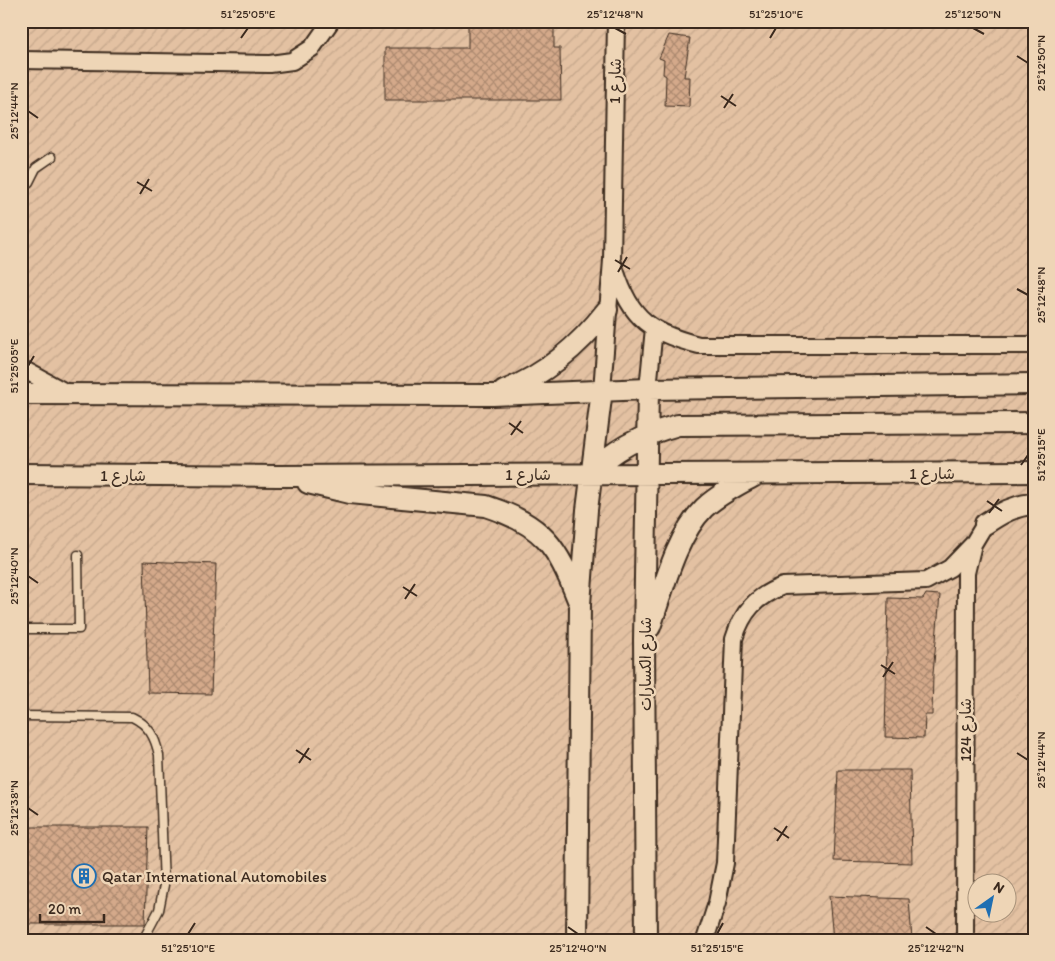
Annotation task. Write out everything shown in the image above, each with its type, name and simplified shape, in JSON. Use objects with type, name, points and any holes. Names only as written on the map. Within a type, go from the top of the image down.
[{"type":"street","points":[[21,60],[270,64],[292,62],[312,48],[330,21]]},
{"type":"street","name":"شارع 1","points":[[602,390],[612,260],[616,21]]},
{"type":"street","name":"شارع 1","points":[[612,260],[621,290],[630,306],[654,328],[677,339],[699,345],[1034,345]]},
{"type":"street","points":[[493,395],[520,385],[564,356],[589,332],[607,310]]},
{"type":"street","points":[[648,389],[654,328]]},
{"type":"street","points":[[21,368],[69,394]]},
{"type":"street","points":[[21,394],[493,395],[648,389],[1034,384]]},
{"type":"street","name":"شارع الكسارات","points":[[646,940],[644,640],[648,389]]},
{"type":"street","points":[[577,940],[580,604],[591,473],[602,390]]},
{"type":"street","points":[[591,473],[616,452],[647,436],[661,430],[691,424],[1034,423]]},
{"type":"street","name":"شارع 1","points":[[21,474],[280,476],[1034,472]]},
{"type":"street","points":[[644,640],[675,559],[692,521],[724,492],[758,474]]},
{"type":"street","points":[[280,476],[350,493],[486,506],[507,513],[529,524],[548,541],[563,563],[580,604]]},
{"type":"street","points":[[985,524],[1001,513],[1022,505],[1034,504]]},
{"type":"street","name":"شارع 124","points":[[965,940],[966,573],[973,544],[985,524]]},
{"type":"street","points":[[705,940],[717,904],[725,863],[734,639],[738,624],[746,611],[756,600],[783,586],[926,581],[950,568],[973,544]]},
{"type":"lane","points":[[21,188],[29,182],[36,168],[52,157]]},
{"type":"lane","points":[[21,629],[79,628],[78,555]]},
{"type":"lane","points":[[21,716],[132,717],[141,721],[156,740],[159,755],[164,885],[159,910],[143,940]]},
{"type":"shaded area","points":[[21,21],[1034,21],[1034,940],[21,940]]},
{"type":"building","points":[[468,21],[554,21],[554,48],[560,48],[561,100],[385,100],[385,48],[468,48]]},
{"type":"building","points":[[669,35],[690,38],[684,77],[690,77],[689,107],[665,106],[666,76],[663,74],[664,60],[659,58]]},
{"type":"building","points":[[144,561],[216,564],[211,694],[148,693]]},
{"type":"building","points":[[926,594],[940,595],[933,674],[932,715],[925,715],[924,738],[885,737],[888,598],[923,599]]},
{"type":"building","points":[[838,770],[910,770],[912,863],[834,861]]},
{"type":"building","name":"Qatar International Automobiles","points":[[21,827],[148,827],[145,924],[21,924]]},
{"type":"building","points":[[829,896],[909,899],[912,940],[833,940]]},
{"type":"place","name":"Qatar International Automobiles","points":[[84,876]]}]
